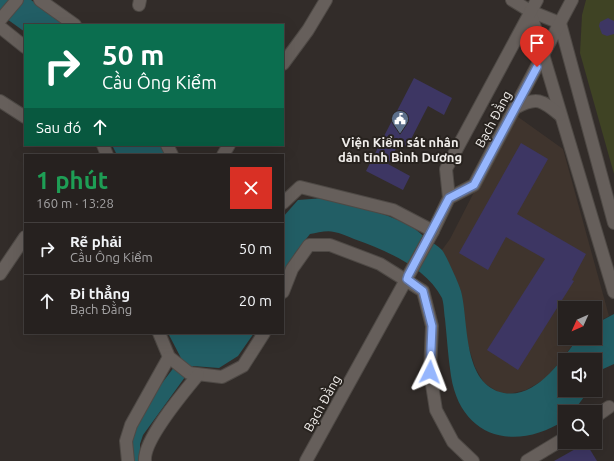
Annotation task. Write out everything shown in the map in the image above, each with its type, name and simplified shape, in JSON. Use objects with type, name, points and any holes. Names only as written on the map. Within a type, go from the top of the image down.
[{"type":"street","points":[[0,20],[17,0]]},
{"type":"street","points":[[40,0],[74,24]]},
{"type":"street","points":[[284,63],[308,30],[326,0]]},
{"type":"street","points":[[512,0],[530,11],[560,23],[614,223]]},
{"type":"street","name":"Bạch Đằng","points":[[537,0],[446,168],[449,198],[474,185],[572,0]]},
{"type":"street","points":[[530,11],[544,53],[560,114],[614,292]]},
{"type":"street","points":[[0,27],[24,45]]},
{"type":"street","points":[[515,108],[528,101],[538,100],[548,104],[560,114]]},
{"type":"street","points":[[0,101],[24,116]]},
{"type":"street","points":[[284,202],[300,187],[393,210],[433,231],[449,198]]},
{"type":"street","name":"Bạch Đằng","points":[[306,461],[433,231]]},
{"type":"street","points":[[0,274],[24,238]]},
{"type":"street","points":[[284,289],[292,269],[309,245],[330,245],[380,264],[408,277],[423,291],[432,326],[430,372],[436,410],[453,442],[473,461]]},
{"type":"street","points":[[159,334],[172,359],[194,374],[222,377],[242,366],[263,334]]},
{"type":"street","points":[[128,461],[126,441],[131,425],[172,359]]},
{"type":"street","points":[[145,461],[144,453],[149,444],[194,374]]},
{"type":"street","points":[[602,412],[609,407]]},
{"type":"street","points":[[527,461],[558,442]]},
{"type":"shaded area","points":[[514,114],[563,149],[609,316],[602,320],[602,301],[558,301],[558,345],[573,345],[566,353],[558,353],[558,364],[542,381],[526,390],[509,394],[498,392],[484,383],[475,367],[467,342],[461,291],[442,250],[450,239]]},
{"type":"green space","points":[[586,0],[614,0],[614,174],[580,53],[582,15]]},
{"type":"water","points":[[0,0],[31,0],[64,24],[24,24],[24,31],[0,14]]},
{"type":"water","points":[[112,146],[162,146],[166,154],[116,154]]},
{"type":"water","points":[[324,198],[378,212],[413,228],[442,250],[452,270],[461,291],[467,335],[474,365],[481,378],[490,388],[504,393],[516,393],[527,390],[547,376],[558,364],[558,397],[584,397],[578,405],[558,405],[558,424],[546,430],[528,435],[510,437],[493,434],[479,426],[466,414],[457,397],[451,376],[442,298],[426,277],[404,261],[379,248],[331,231],[310,234],[295,253],[284,274],[284,216],[298,200]]},
{"type":"water","points":[[614,314],[614,364],[602,370],[602,353],[567,353],[573,345],[602,345],[602,320]]},
{"type":"water","points":[[169,334],[253,334],[238,356],[219,368],[193,366],[143,435],[140,444],[140,461],[128,461],[128,443],[150,399],[181,358]]},
{"type":"building","points":[[608,18],[614,21],[614,34],[607,36],[602,34],[599,26],[600,22]]},
{"type":"building","name":"Viện Kiểm sát nhân dân tỉnh Bình Dương","points":[[414,78],[452,98],[444,115],[428,106],[407,147],[399,143],[388,164],[410,176],[403,190],[366,171]]},
{"type":"building","points":[[521,143],[548,159],[517,214],[586,254],[572,280],[574,281],[561,301],[558,301],[558,306],[518,370],[487,350],[545,259],[506,237],[488,270],[459,253]]},
{"type":"building","points":[[575,449],[590,449],[597,461],[554,461]]},
{"type":"place","name":"Viện Kiểm sát nhân dân tỉnh Bình Dương","points":[[400,134]]},
{"type":"route","points":[[430,372],[432,326],[423,291],[407,279],[408,276],[449,198],[474,185],[537,67]]}]
